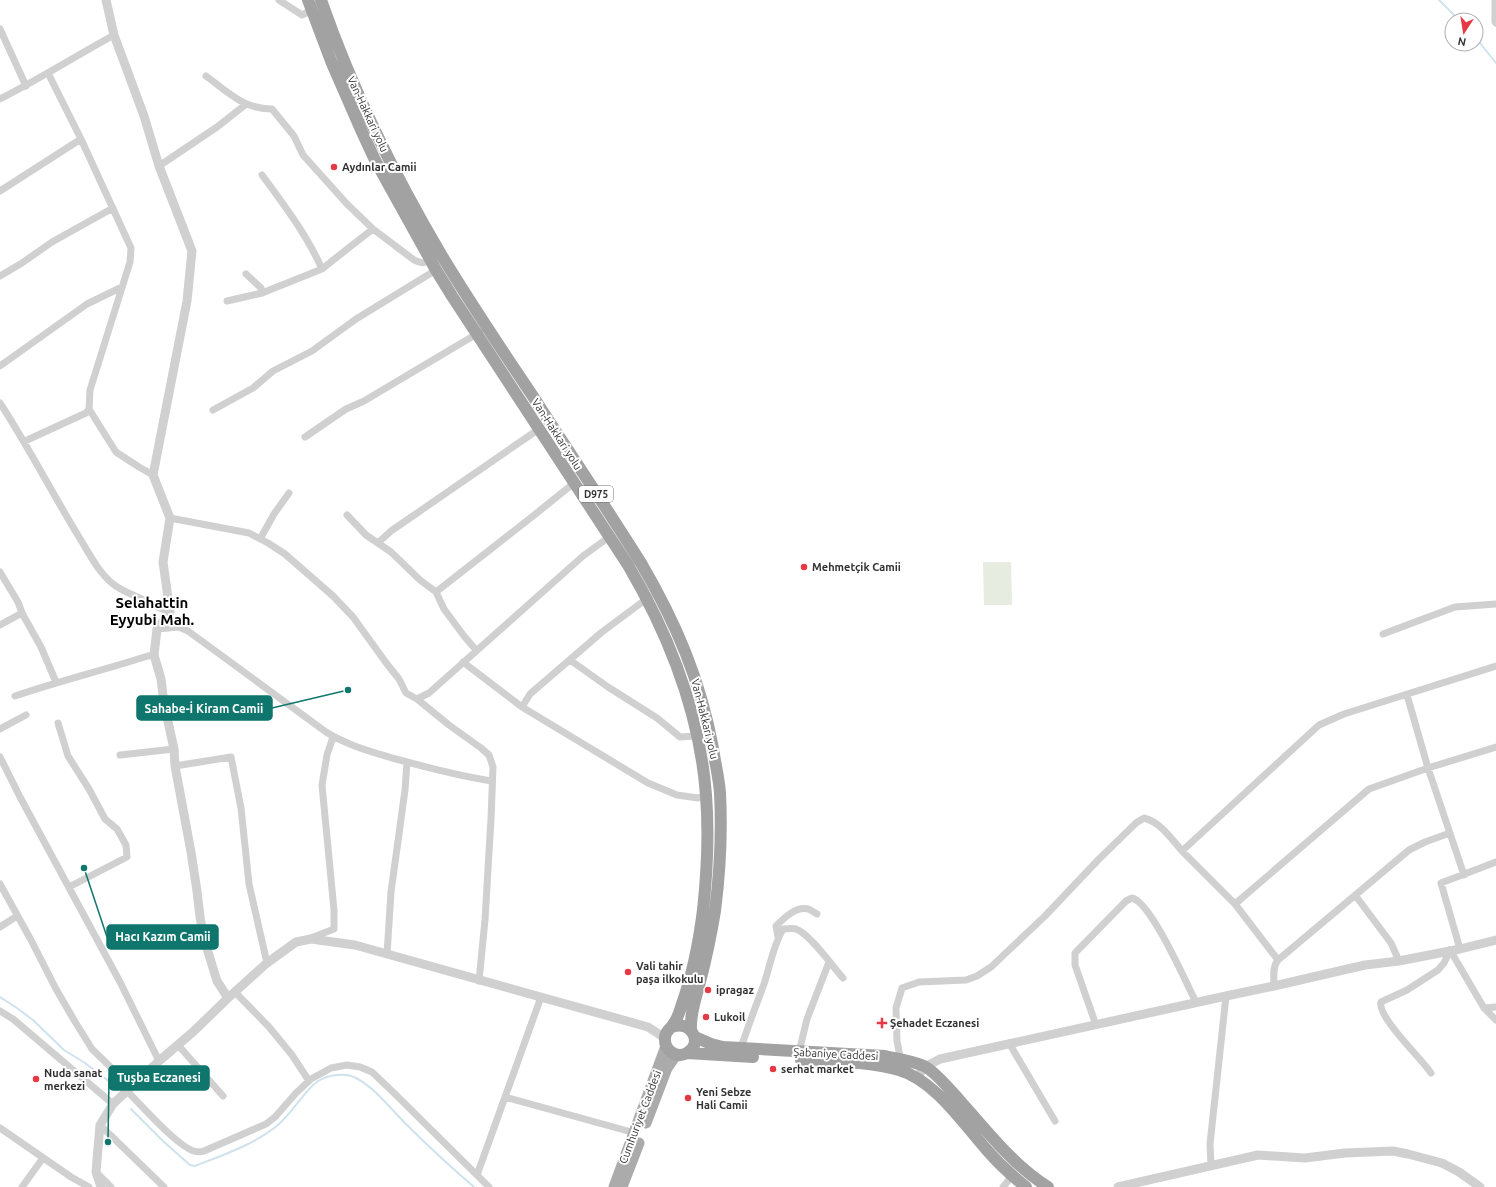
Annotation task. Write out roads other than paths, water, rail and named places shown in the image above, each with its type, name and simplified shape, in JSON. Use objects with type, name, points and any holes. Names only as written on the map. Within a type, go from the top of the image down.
[{"type":"highway","name":"Van-Hakkari yolu","points":[[321,0],[358,93],[387,155],[482,331],[608,512],[657,590],[673,621],[690,663],[710,734],[720,792],[720,840],[709,910],[705,961],[691,1015],[693,1033]]},
{"type":"highway","name":"D975","points":[[310,5],[346,98],[375,160],[434,265],[482,331],[539,429],[610,537],[647,598],[684,690],[697,736],[706,795],[709,910],[682,1006],[672,1027]]},
{"type":"highway","points":[[676,669],[690,663]]},
{"type":"highway","points":[[682,1054],[694,1046],[693,1033],[682,1025],[672,1027],[668,1030],[665,1042],[672,1053],[682,1054],[865,1064],[900,1064],[950,1107],[993,1156],[1026,1187]]},
{"type":"highway","name":"Şabaniye Caddesi","points":[[693,1033],[711,1044],[741,1048],[869,1055],[900,1064],[924,1067],[945,1084],[1004,1151],[1021,1167],[1048,1187]]},
{"type":"main road","name":"Cumhuriyet Caddesi","points":[[614,1187],[635,1133],[665,1042]]},
{"type":"main road","name":"Cumhuriyet Caddesi","points":[[622,1187],[667,1068],[682,1054]]},
{"type":"street","points":[[106,0],[114,35],[144,116],[159,166],[192,250],[187,301],[153,475],[170,518],[163,562],[170,612],[157,629],[154,656],[161,679],[164,704],[174,748],[175,766],[191,852],[204,939],[218,981],[231,995],[270,1026],[309,1081]]},
{"type":"street","points":[[279,0],[302,15],[310,5]]},
{"type":"street","points":[[1495,0],[1496,23]]},
{"type":"street","points":[[0,28],[26,86]]},
{"type":"street","points":[[0,99],[26,86],[114,35]]},
{"type":"street","points":[[48,73],[81,139],[131,248],[130,262],[90,390],[89,409],[116,452],[153,475]]},
{"type":"street","points":[[206,76],[246,105],[261,109],[272,109],[294,136],[303,155],[347,204],[373,230],[414,260],[420,263],[434,265]]},
{"type":"street","points":[[159,166],[217,127],[246,105]]},
{"type":"street","points":[[0,191],[81,139]]},
{"type":"street","points":[[262,175],[298,224],[315,253],[322,269]]},
{"type":"street","points":[[0,276],[52,242],[113,208]]},
{"type":"street","points":[[227,301],[262,293],[322,269],[350,246],[373,230]]},
{"type":"street","points":[[213,410],[253,388],[274,371],[312,351],[434,265]]},
{"type":"street","points":[[246,274],[260,288],[262,293]]},
{"type":"street","points":[[0,366],[87,304],[122,287]]},
{"type":"street","points":[[305,437],[346,409],[364,401],[482,331]]},
{"type":"street","points":[[0,403],[25,442],[58,502],[100,571],[113,584],[126,592],[146,601],[158,609],[170,612]]},
{"type":"street","points":[[25,442],[86,413],[89,409]]},
{"type":"street","points":[[379,542],[391,531],[539,429]]},
{"type":"street","points":[[436,592],[574,483]]},
{"type":"street","points":[[260,539],[274,514],[289,493]]},
{"type":"street","points":[[347,515],[366,535],[379,542],[436,592],[448,614],[476,650]]},
{"type":"street","points":[[170,518],[249,533],[285,554],[333,596],[354,617],[387,664],[400,679],[406,693],[417,699],[489,755],[493,767],[491,820],[485,920],[479,981]]},
{"type":"street","points":[[417,699],[429,693],[583,556],[610,537]]},
{"type":"street","points":[[0,572],[18,602],[22,613],[41,647],[56,682]]},
{"type":"street","points":[[522,707],[530,694],[657,590]]},
{"type":"street","points":[[1383,634],[1454,607],[1496,604]]},
{"type":"street","points":[[0,625],[22,613]]},
{"type":"street","points":[[157,629],[179,627],[188,631],[333,737],[341,741],[407,762],[460,776],[492,781]]},
{"type":"street","points":[[15,696],[56,682],[96,673],[148,656],[154,656]]},
{"type":"street","points":[[570,660],[608,687],[657,718],[680,737],[697,736]]},
{"type":"street","points":[[463,662],[522,707],[648,783],[677,795],[698,798],[706,795]]},
{"type":"street","points":[[1182,851],[1319,725],[1344,714],[1496,666]]},
{"type":"street","points":[[1407,694],[1428,768],[1464,875]]},
{"type":"street","points":[[0,729],[26,715]]},
{"type":"street","points":[[58,723],[68,756],[106,818],[117,829],[126,844],[127,857],[69,887]]},
{"type":"street","points":[[100,1187],[96,1172],[100,1125],[113,1104],[267,963],[296,942],[311,939],[334,930],[334,910],[322,786],[327,755],[333,737]]},
{"type":"street","points":[[1236,904],[1369,789],[1428,768],[1496,747]]},
{"type":"street","points":[[120,755],[174,748]]},
{"type":"street","points":[[0,757],[34,824],[120,982],[159,1061]]},
{"type":"street","points":[[175,766],[230,757],[241,808],[249,884],[267,963]]},
{"type":"street","points":[[387,954],[391,892],[405,790],[407,762]]},
{"type":"street","points":[[900,1064],[897,1041],[896,1008],[902,988],[919,982],[966,980],[977,976],[991,967],[1045,916],[1099,859],[1136,823],[1144,818],[1152,820],[1162,829],[1182,851],[1236,904],[1278,960]]},
{"type":"street","points":[[1274,986],[1274,968],[1278,960],[1410,850],[1425,842],[1450,833]]},
{"type":"street","points":[[1460,949],[1441,883],[1496,862]]},
{"type":"street","points":[[0,884],[56,989],[92,1049],[180,1143],[194,1151],[204,1151],[266,1124],[275,1117],[296,1093],[309,1081],[331,1068],[348,1066],[360,1067],[372,1072],[489,1187]]},
{"type":"street","points":[[1355,895],[1391,942],[1399,961]]},
{"type":"street","points":[[1096,1025],[1075,965],[1074,953],[1126,901],[1132,898],[1137,899],[1148,913],[1172,952],[1196,1002]]},
{"type":"street","points":[[778,937],[776,926],[798,909],[808,909],[817,914]]},
{"type":"street","points":[[0,927],[18,916]]},
{"type":"street","points":[[741,1048],[747,1027],[764,984],[778,937],[783,929],[796,929],[818,948],[843,978]]},
{"type":"street","points":[[311,939],[354,945],[648,1027],[672,1027]]},
{"type":"street","points":[[916,1078],[924,1067],[940,1059],[1364,965],[1399,961],[1496,940]]},
{"type":"street","points":[[1450,950],[1484,1008],[1496,1020]]},
{"type":"street","points":[[1432,1073],[1395,1030],[1380,1007],[1381,1002],[1407,990],[1438,970],[1444,963],[1450,950]]},
{"type":"street","points":[[799,1052],[807,1019],[829,962]]},
{"type":"street","points":[[1211,1166],[1210,1144],[1226,996]]},
{"type":"street","points":[[477,1175],[541,997]]},
{"type":"street","points":[[1484,1008],[1496,1007]]},
{"type":"street","points":[[0,1011],[13,1019],[113,1104]]},
{"type":"street","points":[[648,1027],[665,1042]]},
{"type":"street","points":[[1008,1043],[1055,1121]]},
{"type":"street","points":[[178,1045],[224,1096]]},
{"type":"street","points":[[505,1097],[635,1133]]},
{"type":"street","points":[[100,1125],[164,1187]]},
{"type":"street","points":[[0,1129],[71,1177],[89,1187]]},
{"type":"street","points":[[1118,1187],[1258,1155],[1305,1158],[1345,1153],[1394,1152],[1442,1163],[1459,1172],[1480,1187]]},
{"type":"street","points":[[22,1187],[43,1158]]},
{"type":"street","points":[[96,1172],[111,1187]]},
{"type":"street","points":[[1003,1187],[1013,1175]]},
{"type":"waterway","points":[[1439,0],[1451,12]]},
{"type":"waterway","points":[[1484,48],[1496,63]]},
{"type":"waterway","points":[[0,997],[33,1020],[64,1050],[85,1063],[111,1083]]},
{"type":"waterway","points":[[131,1109],[164,1142],[190,1165],[195,1166],[250,1143],[270,1131],[284,1119],[308,1090],[318,1081],[337,1075],[352,1076],[378,1094],[425,1143],[474,1187]]},
{"type":"place","name":"Aydınlar Camii","points":[[334,167]]},
{"type":"place","name":"Mehmetçik Camii","points":[[804,567]]},
{"type":"place","name":"Sahabe-İ Kiram Camii","points":[[348,690]]},
{"type":"place","name":"Hacı Kazım Camii","points":[[84,868]]},
{"type":"place","name":"Vali tahir paşa ilkokulu","points":[[628,972]]},
{"type":"place","name":"ipragaz","points":[[708,990]]},
{"type":"place","name":"Lukoil","points":[[706,1017]]},
{"type":"place","name":"Şehadet Eczanesi","points":[[882,1023]]},
{"type":"place","name":"serhat market","points":[[773,1069]]},
{"type":"place","name":"Nuda sanat merkezi","points":[[36,1079]]},
{"type":"place","name":"Yeni Sebze Hali Camii","points":[[688,1098]]},
{"type":"place","name":"Tuşba Eczanesi","points":[[108,1142]]},
{"type":"district","name":"Selahattin Eyyubi Mah.","points":[[152,612]]}]
